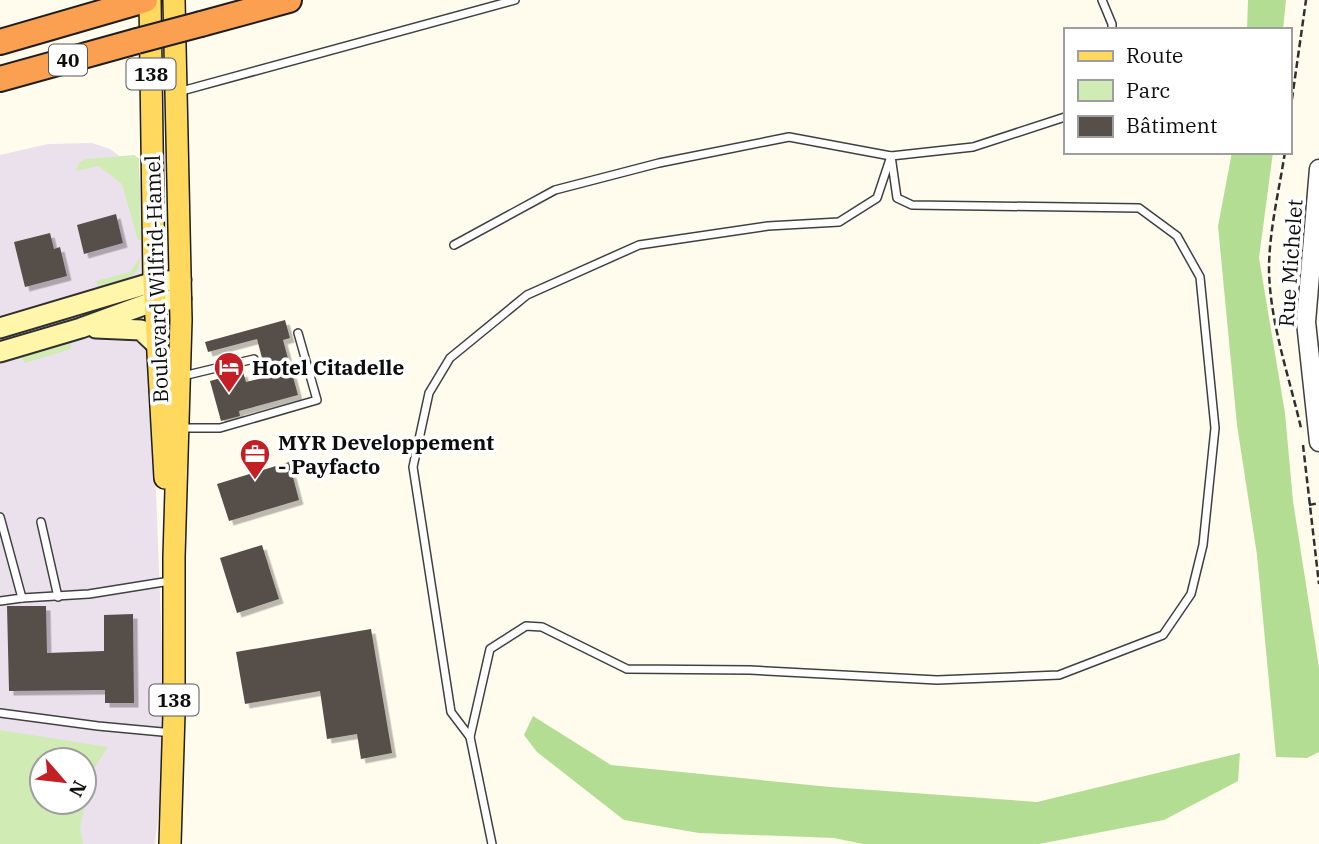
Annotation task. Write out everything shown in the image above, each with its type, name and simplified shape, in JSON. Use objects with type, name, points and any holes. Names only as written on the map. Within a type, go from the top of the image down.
[{"type":"highway","name":"40","points":[[0,79],[289,0]]},
{"type":"highway","name":"40","points":[[0,42],[143,1]]},
{"type":"main road","name":"Boulevard Wilfrid-Hamel","points":[[170,844],[181,290],[174,0]]},
{"type":"main road","name":"Boulevard Wilfrid-Hamel","points":[[143,1],[162,449],[174,557]]},
{"type":"main road","points":[[0,328],[154,292],[181,290]]},
{"type":"main road","points":[[0,352],[80,328],[154,292]]},
{"type":"main road","points":[[80,328],[141,330],[158,346]]},
{"type":"street","name":"Rue Michelet","points":[[1311,442],[1307,323],[1319,169]]},
{"type":"lane","points":[[175,92],[515,0]]},
{"type":"lane","points":[[1102,0],[1112,28]]},
{"type":"lane","points":[[454,245],[555,190],[659,163],[789,137],[891,156],[973,147],[1064,117]]},
{"type":"lane","points":[[492,844],[470,737],[490,649],[526,626],[542,627],[627,669],[750,670],[937,680],[1059,675],[1163,635],[1191,594],[1203,545],[1215,428],[1200,277],[1177,236],[1139,208],[912,205],[897,198],[891,156]]},
{"type":"lane","points":[[470,737],[451,712],[413,467],[429,393],[450,358],[527,295],[639,245],[768,226],[839,222],[877,198],[891,156]]},
{"type":"lane","points":[[177,428],[220,428],[317,400],[298,333]]},
{"type":"lane","points":[[179,377],[254,359]]},
{"type":"lane","points":[[0,520],[22,598]]},
{"type":"lane","points":[[41,523],[58,597]]},
{"type":"lane","points":[[0,601],[89,594],[174,580]]},
{"type":"lane","points":[[0,713],[173,733]]},
{"type":"path","points":[[1291,106],[1306,0]]},
{"type":"path","points":[[1284,154],[1271,244],[1270,280],[1277,331],[1302,432]]},
{"type":"path","points":[[1311,442],[1309,505],[1319,583]]},
{"type":"path","points":[[1309,505],[1319,503]]},
{"type":"shaded area","points":[[92,143],[110,149],[130,164],[139,177],[145,201],[163,674],[161,792],[155,844],[0,844],[0,155],[48,144]]},
{"type":"green space","points":[[1248,0],[1286,0],[1283,28],[1247,28]]},
{"type":"green space","points":[[1232,154],[1273,154],[1259,258],[1285,413],[1293,501],[1319,668],[1319,752],[1307,758],[1276,757],[1257,555],[1237,425],[1218,226]]},
{"type":"green space","points":[[134,155],[139,158],[141,240],[138,240],[122,184],[99,166],[76,171],[80,162],[86,159]]},
{"type":"green space","points":[[141,256],[138,270],[130,278],[131,281],[99,292],[96,281],[130,272]]},
{"type":"green space","points":[[71,343],[71,349],[25,363],[21,357]]},
{"type":"green space","points":[[533,716],[611,765],[830,787],[1037,802],[1240,753],[1238,781],[1164,820],[1039,844],[863,844],[834,838],[699,833],[624,820],[537,752],[524,735]]},
{"type":"green space","points":[[0,730],[108,747],[98,762],[98,746],[28,746],[28,816],[83,816],[80,827],[83,844],[0,844]]},
{"type":"building","points":[[116,214],[123,243],[84,254],[77,225]]},
{"type":"building","points":[[50,233],[54,249],[60,247],[67,276],[25,287],[14,242]]},
{"type":"building","points":[[285,320],[290,338],[283,340],[298,395],[239,411],[240,416],[221,421],[210,381],[243,372],[246,382],[267,377],[257,339],[208,352],[205,342]]},
{"type":"building","points":[[289,462],[299,500],[229,521],[217,484]]},
{"type":"building","points":[[262,545],[279,599],[237,613],[220,558]]},
{"type":"building","points":[[7,606],[46,606],[47,653],[104,651],[104,615],[133,614],[134,703],[105,703],[105,690],[9,691]]},
{"type":"building","points":[[371,629],[392,753],[361,759],[357,734],[327,739],[320,691],[245,704],[236,652]]},
{"type":"place","name":"Hotel Citadelle","points":[[229,394]]},
{"type":"place","name":"MYR Developpement - Payfacto","points":[[255,481]]}]
